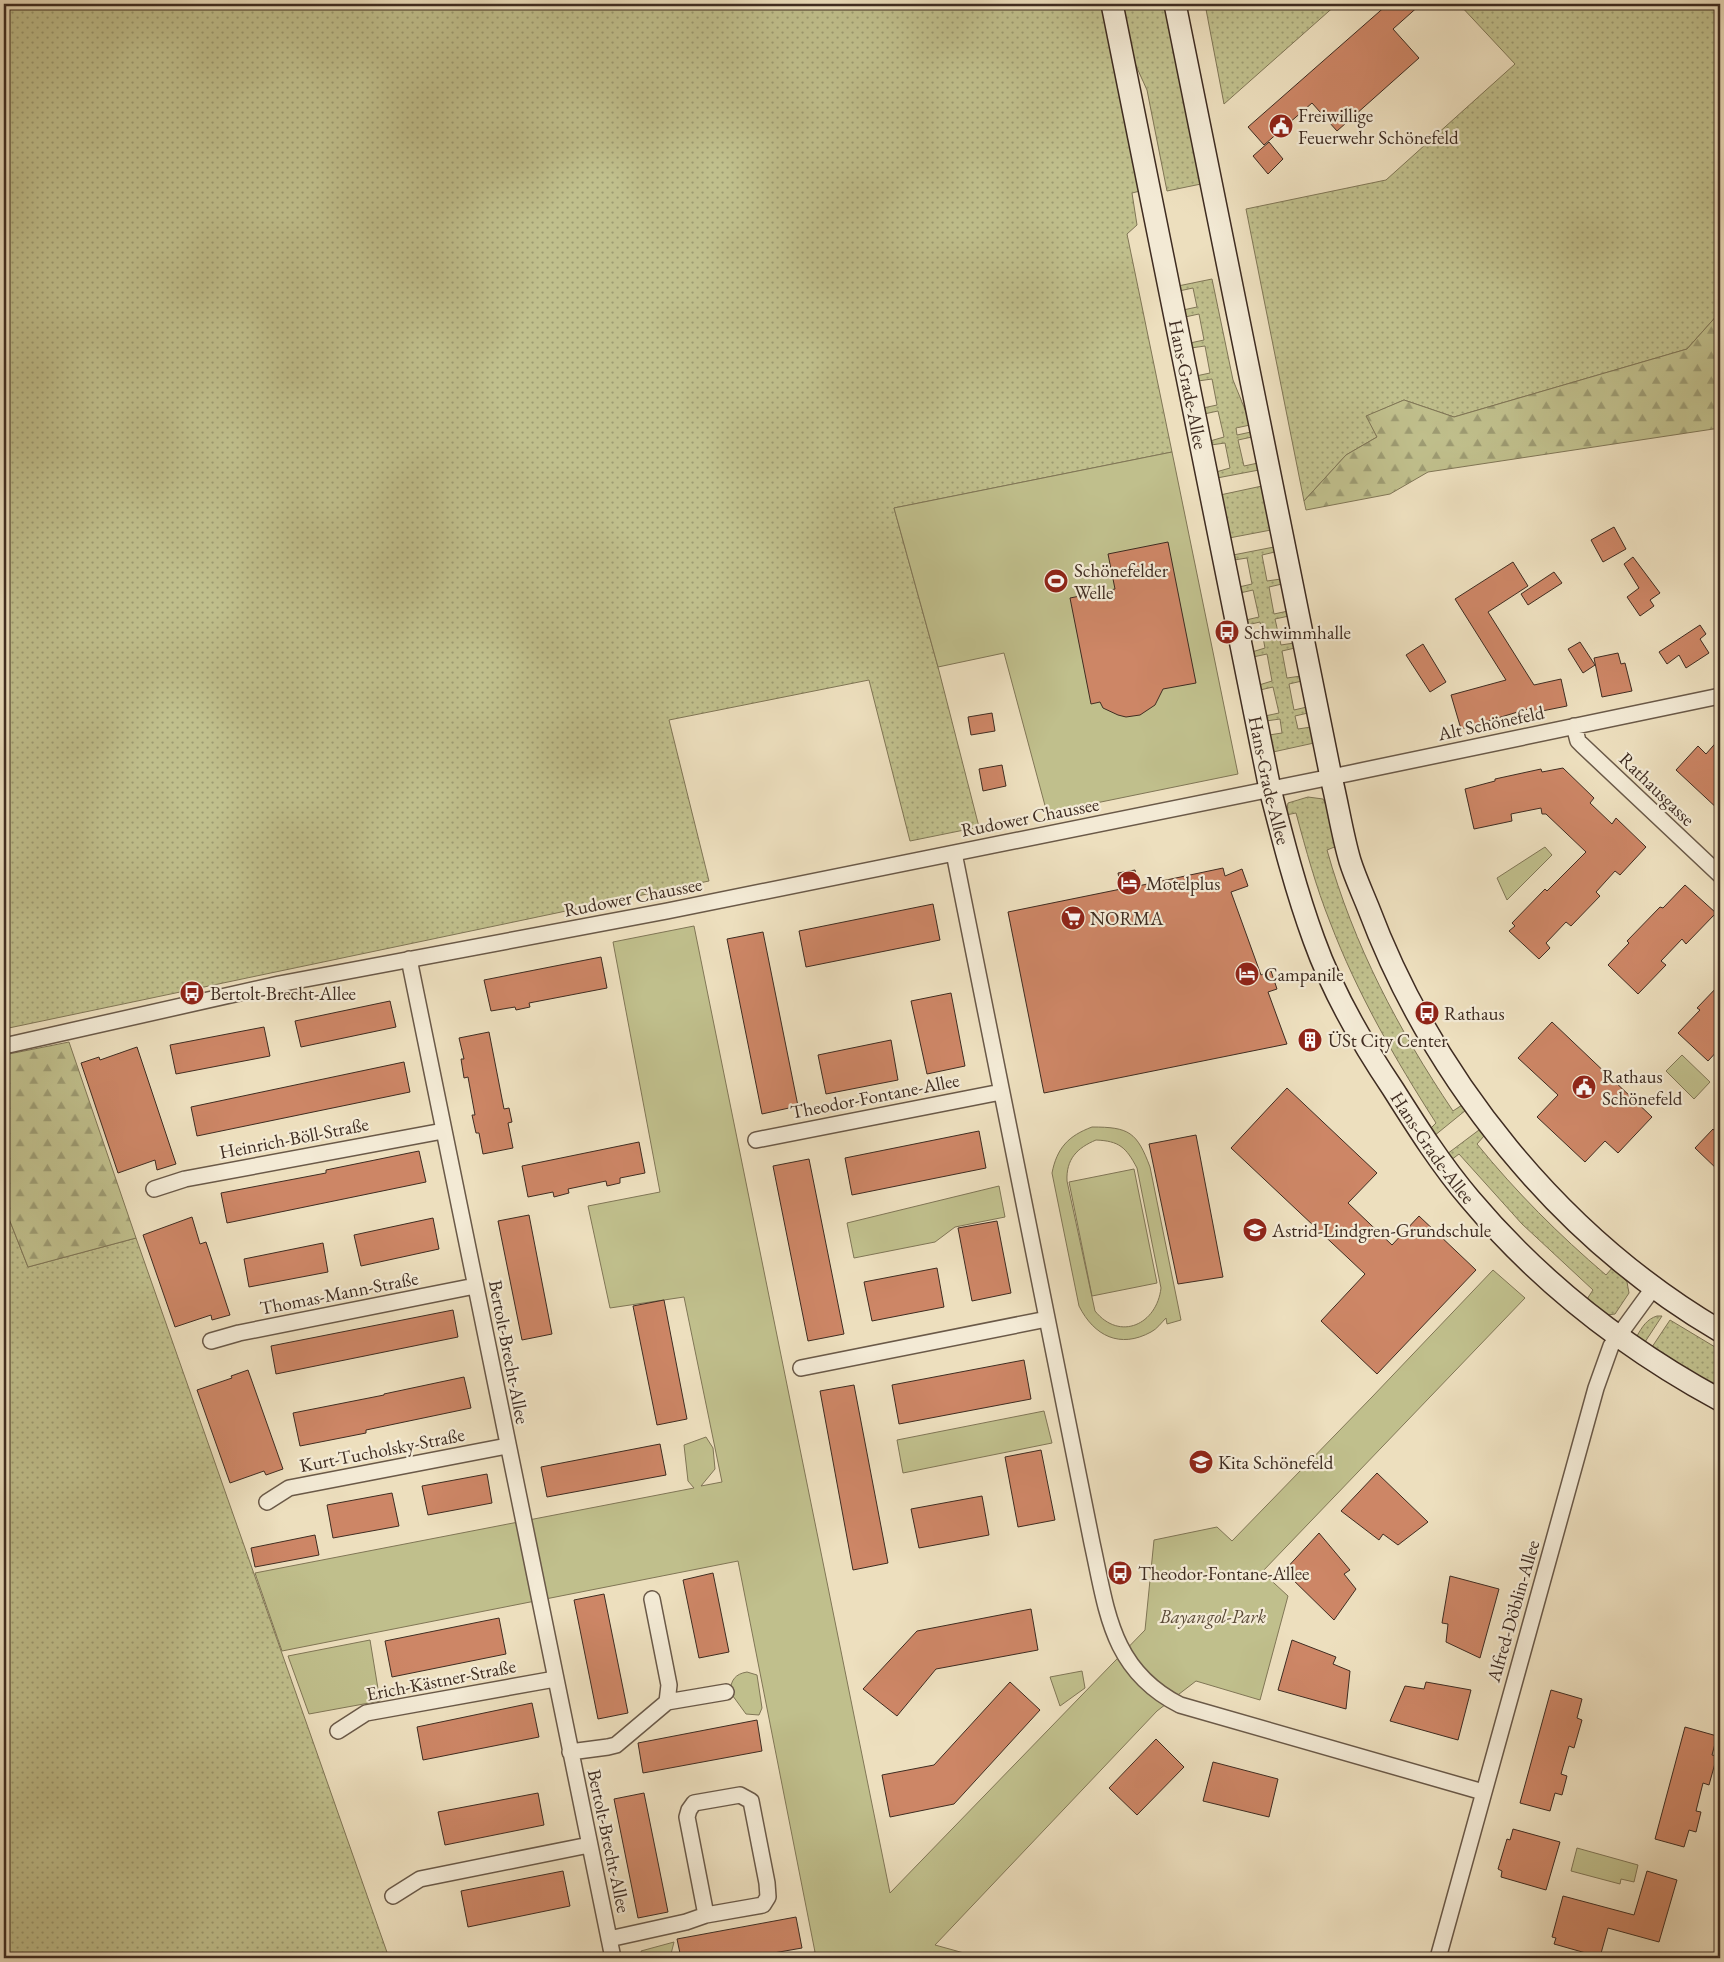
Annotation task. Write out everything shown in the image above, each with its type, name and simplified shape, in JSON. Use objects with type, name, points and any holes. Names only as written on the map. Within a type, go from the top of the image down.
[{"type":"street","name":"Hans-Grade-Allee","points":[[1112,4],[1270,789],[1288,860],[1314,941],[1345,1009],[1382,1072],[1432,1149],[1471,1200],[1528,1260],[1617,1336],[1690,1384],[1720,1400]]},
{"type":"street","points":[[1175,4],[1332,776],[1351,862],[1378,935],[1409,1002],[1436,1049],[1480,1112],[1550,1197],[1610,1251],[1654,1287],[1692,1315],[1720,1331]]},
{"type":"street","name":"Alt Schönefeld","points":[[1270,789],[1720,696]]},
{"type":"street","name":"Rathausgasse","points":[[1574,726],[1578,741],[1720,875]]},
{"type":"street","name":"Rudower Chaussee","points":[[4,1046],[265,987],[667,911],[1270,789]]},
{"type":"street","points":[[954,853],[1047,1319],[1110,1622],[1118,1642],[1137,1674],[1156,1691],[1180,1705],[1483,1792]]},
{"type":"street","name":"Bertolt-Brecht-Allee","points":[[409,960],[613,1958]]},
{"type":"street","name":"Theodor-Fontane-Allee","points":[[756,1140],[1001,1092]]},
{"type":"street","name":"Heinrich-Böll-Straße","points":[[154,1189],[185,1179],[443,1130]]},
{"type":"street","name":"Thomas-Mann-Straße","points":[[211,1341],[239,1333],[475,1286]]},
{"type":"street","name":"Alfred-Döblin-Allee","points":[[1438,1958],[1596,1388],[1611,1346],[1654,1287]]},
{"type":"street","points":[[802,1368],[1047,1319]]},
{"type":"street","name":"Kurt-Tucholsky-Straße","points":[[267,1502],[289,1488],[508,1446]]},
{"type":"street","points":[[652,1599],[669,1685],[667,1702],[726,1692]]},
{"type":"street","name":"Erich-Kästner-Straße","points":[[338,1731],[366,1713],[555,1679]]},
{"type":"street","name":"Bertolt-Brecht-Allee","points":[[570,1752],[616,1745],[667,1702]]},
{"type":"street","name":"Bertolt-Brecht-Allee","points":[[609,1939],[686,1922],[706,1915],[763,1905],[768,1897],[767,1883],[751,1801],[740,1796],[694,1803],[689,1810],[687,1817],[706,1915]]},
{"type":"street","points":[[393,1896],[420,1879],[589,1845]]},
{"type":"green space","points":[[4,4],[1102,4],[1140,191],[1132,193],[1137,225],[1127,234],[1172,452],[894,508],[938,667],[979,827],[910,841],[869,680],[669,720],[709,881],[4,1029]]},
{"type":"green space","points":[[1121,4],[1165,4],[1201,184],[1167,191],[1147,90],[1132,57]]},
{"type":"green space","points":[[1205,4],[1337,4],[1224,104]]},
{"type":"green space","points":[[1459,4],[1720,4],[1720,312],[1687,349],[1454,417],[1404,400],[1367,416],[1377,437],[1346,455],[1304,501],[1246,209],[1386,180],[1515,64]]},
{"type":"green space","points":[[1212,279],[1233,380],[1250,425],[1236,428],[1237,435],[1251,432],[1252,437],[1238,440],[1244,466],[1258,463],[1259,470],[1217,478],[1216,472],[1230,468],[1225,443],[1211,445],[1210,441],[1224,437],[1218,411],[1204,414],[1203,408],[1217,405],[1212,379],[1198,381],[1196,376],[1210,373],[1205,346],[1191,348],[1190,343],[1204,340],[1199,314],[1185,317],[1183,310],[1197,307],[1193,288],[1179,291],[1178,286]]},
{"type":"green space","points":[[1720,312],[1720,428],[1428,472],[1390,494],[1306,510],[1304,501],[1346,455],[1377,437],[1366,416],[1404,400],[1454,417],[1687,349]]},
{"type":"green space","name":"Schönefelder Welle","points":[[1172,452],[1238,774],[1047,813],[1004,653],[938,667],[894,508]]},
{"type":"green space","points":[[1262,486],[1271,530],[1229,538],[1220,495]]},
{"type":"green space","points":[[1274,547],[1275,552],[1262,555],[1267,581],[1281,579],[1282,584],[1269,587],[1274,614],[1288,611],[1289,616],[1275,619],[1281,645],[1294,643],[1295,648],[1282,651],[1287,678],[1301,676],[1302,681],[1289,684],[1294,710],[1307,707],[1308,713],[1295,716],[1298,729],[1311,727],[1314,743],[1273,752],[1269,735],[1282,733],[1280,719],[1266,721],[1265,716],[1279,713],[1273,687],[1260,690],[1259,685],[1272,681],[1267,654],[1253,657],[1252,652],[1265,648],[1260,622],[1247,625],[1246,620],[1259,617],[1253,590],[1240,593],[1239,587],[1252,584],[1247,558],[1234,560],[1233,555]]},
{"type":"green space","points":[[1308,797],[1323,799],[1326,805],[1337,846],[1327,850],[1338,885],[1364,953],[1396,1018],[1453,1111],[1462,1105],[1466,1110],[1434,1136],[1429,1130],[1436,1123],[1406,1075],[1352,974],[1325,909],[1307,855],[1296,813],[1286,815],[1288,803]]},
{"type":"green space","points":[[1545,847],[1552,855],[1507,900],[1497,878]]},
{"type":"green space","name":"Bayangol-Park","points":[[694,926],[890,1893],[1145,1630],[1154,1540],[1217,1527],[1232,1541],[1493,1270],[1525,1298],[1262,1572],[1288,1596],[1260,1700],[1196,1681],[1157,1711],[935,1945],[982,1958],[790,1958],[815,1952],[738,1561],[282,1651],[255,1573],[694,1488],[688,1481],[684,1445],[706,1437],[713,1448],[715,1469],[701,1486],[722,1482],[684,1297],[610,1308],[588,1206],[660,1192],[613,942]]},
{"type":"green space","points":[[69,1042],[136,1238],[28,1267],[4,1206],[4,1055]]},
{"type":"green space","points":[[1682,1055],[1710,1082],[1694,1099],[1666,1071]]},
{"type":"green space","points":[[1092,1127],[1123,1130],[1136,1139],[1150,1167],[1181,1320],[1167,1324],[1166,1318],[1153,1331],[1140,1337],[1119,1339],[1109,1337],[1092,1325],[1079,1306],[1052,1173],[1057,1157],[1065,1144],[1076,1134]],"holes":[[[1096,1140],[1111,1142],[1121,1146],[1137,1168],[1161,1288],[1153,1311],[1136,1325],[1126,1327],[1115,1326],[1095,1311],[1067,1181],[1068,1166],[1074,1155],[1083,1147]]]},
{"type":"green space","points":[[1479,1130],[1484,1136],[1477,1144],[1538,1212],[1606,1275],[1613,1267],[1627,1282],[1629,1293],[1615,1314],[1607,1315],[1587,1299],[1593,1290],[1522,1224],[1459,1154],[1451,1160],[1447,1154]]},
{"type":"green space","points":[[1134,1169],[1157,1283],[1092,1296],[1069,1182]]},
{"type":"green space","points":[[999,1186],[1005,1217],[955,1227],[935,1242],[854,1258],[847,1223]]},
{"type":"green space","points":[[4,1206],[28,1267],[136,1238],[389,1958],[4,1958]]},
{"type":"green space","points":[[1657,1316],[1662,1316],[1645,1342],[1637,1336],[1648,1321]]},
{"type":"green space","points":[[1670,1320],[1720,1350],[1720,1389],[1684,1369],[1652,1347]]},
{"type":"green space","points":[[1044,1411],[1052,1443],[903,1473],[897,1440]]},
{"type":"green space","points":[[370,1640],[380,1701],[309,1714],[288,1656]]},
{"type":"green space","points":[[1082,1671],[1085,1688],[1060,1706],[1050,1677]]},
{"type":"green space","points":[[747,1672],[757,1675],[762,1708],[759,1715],[746,1714],[730,1692],[734,1678],[739,1674]]},
{"type":"green space","points":[[1577,1848],[1638,1865],[1634,1882],[1621,1879],[1620,1884],[1571,1871]]},
{"type":"green space","points":[[674,1942],[670,1958],[643,1958],[641,1951]]},
{"type":"building","points":[[1388,4],[1421,4],[1393,29],[1419,58],[1337,131],[1312,103],[1264,145],[1248,127]]},
{"type":"building","points":[[1269,142],[1283,159],[1268,174],[1253,156]]},
{"type":"building","points":[[1614,527],[1626,549],[1603,562],[1591,540]]},
{"type":"building","name":"Schönefelder Welle","points":[[1168,542],[1196,683],[1163,689],[1155,705],[1140,715],[1126,717],[1118,715],[1103,708],[1100,702],[1091,704],[1070,598],[1115,589],[1108,554]]},
{"type":"building","points":[[1633,557],[1660,593],[1650,600],[1654,606],[1640,616],[1627,597],[1639,588],[1624,564]]},
{"type":"building","points":[[1513,562],[1528,586],[1488,612],[1534,685],[1561,679],[1567,706],[1532,713],[1531,708],[1461,729],[1451,695],[1506,680],[1455,599]]},
{"type":"building","points":[[1554,572],[1562,583],[1528,605],[1521,594]]},
{"type":"building","points":[[1700,625],[1706,634],[1700,639],[1709,653],[1686,668],[1679,655],[1667,664],[1659,652]]},
{"type":"building","points":[[1580,642],[1595,665],[1583,673],[1568,649]]},
{"type":"building","points":[[1423,644],[1446,682],[1430,692],[1406,655]]},
{"type":"building","points":[[1618,653],[1621,664],[1625,663],[1632,691],[1602,697],[1594,658]]},
{"type":"building","points":[[992,713],[995,731],[971,735],[968,717]]},
{"type":"building","points":[[1720,738],[1720,811],[1676,770],[1698,746],[1706,754]]},
{"type":"building","points":[[1002,765],[1006,786],[983,791],[979,769]]},
{"type":"building","points":[[1563,768],[1594,798],[1590,803],[1612,824],[1616,818],[1646,847],[1620,875],[1615,871],[1596,892],[1600,896],[1571,926],[1566,922],[1546,943],[1550,948],[1539,959],[1509,931],[1515,926],[1512,923],[1545,889],[1547,891],[1586,852],[1546,814],[1542,814],[1541,808],[1511,814],[1512,821],[1474,829],[1465,789],[1495,781],[1495,779],[1541,769],[1542,772]]},
{"type":"building","points":[[1223,868],[1225,876],[1242,869],[1248,886],[1231,892],[1261,975],[1271,971],[1277,989],[1268,992],[1287,1044],[1044,1093],[1008,912],[1121,889],[1118,873],[1135,870],[1138,886]]},
{"type":"building","points":[[1685,885],[1716,913],[1686,944],[1682,939],[1661,961],[1666,965],[1638,994],[1608,965],[1629,943],[1627,941],[1660,907],[1663,908]]},
{"type":"building","points":[[933,904],[940,940],[806,967],[799,931]]},
{"type":"building","points":[[763,932],[798,1106],[762,1114],[727,939]]},
{"type":"building","points":[[601,957],[607,988],[529,1003],[530,1007],[516,1010],[515,1007],[491,1011],[484,980]]},
{"type":"building","points":[[1720,984],[1720,1048],[1708,1061],[1678,1033],[1700,1010],[1697,1008]]},
{"type":"building","points":[[951,993],[965,1066],[927,1074],[911,1001]]},
{"type":"building","points":[[390,1001],[396,1027],[301,1047],[295,1021]]},
{"type":"building","name":"Rathaus Schönefeld","points":[[1552,1022],[1652,1117],[1618,1153],[1605,1141],[1585,1162],[1537,1117],[1558,1095],[1518,1058]]},
{"type":"building","points":[[264,1027],[270,1056],[176,1074],[170,1045]]},
{"type":"building","points":[[489,1032],[504,1109],[509,1108],[512,1122],[508,1123],[513,1148],[483,1154],[479,1133],[476,1133],[472,1115],[475,1115],[468,1077],[464,1078],[461,1059],[464,1059],[459,1038]]},
{"type":"building","points":[[891,1040],[898,1080],[826,1094],[818,1055]]},
{"type":"building","points":[[137,1047],[176,1164],[157,1170],[155,1160],[118,1173],[81,1063],[99,1057],[100,1060]]},
{"type":"building","points":[[404,1062],[410,1092],[197,1136],[191,1107]]},
{"type":"building","points":[[1287,1088],[1377,1173],[1348,1203],[1392,1245],[1419,1216],[1476,1270],[1377,1374],[1321,1321],[1365,1274],[1231,1148]]},
{"type":"building","points":[[1713,1129],[1720,1137],[1720,1172],[1695,1148]]},
{"type":"building","points":[[979,1131],[986,1168],[852,1195],[845,1158]]},
{"type":"building","points":[[1196,1135],[1223,1277],[1178,1284],[1149,1144]]},
{"type":"building","points":[[639,1142],[645,1173],[620,1178],[620,1183],[607,1186],[606,1181],[568,1189],[569,1193],[554,1197],[553,1192],[528,1197],[522,1166]]},
{"type":"building","points":[[419,1151],[426,1182],[227,1223],[221,1193],[326,1173],[326,1170]]},
{"type":"building","points":[[809,1159],[844,1334],[808,1341],[773,1166]]},
{"type":"building","points":[[529,1215],[552,1334],[522,1340],[498,1221]]},
{"type":"building","points":[[192,1217],[200,1244],[206,1242],[230,1315],[212,1320],[211,1315],[175,1327],[143,1235]]},
{"type":"building","points":[[433,1218],[439,1249],[361,1266],[354,1235]]},
{"type":"building","points":[[997,1221],[1011,1293],[972,1301],[958,1228]]},
{"type":"building","points":[[323,1243],[328,1272],[249,1287],[244,1259]]},
{"type":"building","points":[[937,1268],[944,1307],[872,1321],[864,1282]]},
{"type":"building","points":[[664,1300],[687,1419],[657,1425],[633,1306]]},
{"type":"building","points":[[453,1310],[458,1337],[276,1374],[271,1346]]},
{"type":"building","points":[[1024,1360],[1031,1399],[899,1424],[892,1385]]},
{"type":"building","points":[[248,1370],[283,1469],[266,1475],[264,1471],[230,1483],[197,1390],[232,1378],[231,1376]]},
{"type":"building","points":[[464,1377],[471,1408],[366,1430],[366,1433],[300,1446],[293,1413]]},
{"type":"building","points":[[854,1385],[888,1563],[853,1570],[820,1391]]},
{"type":"building","points":[[660,1444],[666,1475],[547,1497],[541,1467]]},
{"type":"building","points":[[1041,1450],[1055,1520],[1018,1527],[1005,1457]]},
{"type":"building","points":[[1377,1473],[1428,1522],[1398,1545],[1383,1534],[1379,1540],[1341,1511]]},
{"type":"building","points":[[487,1474],[492,1503],[428,1515],[422,1486]]},
{"type":"building","points":[[392,1493],[399,1526],[333,1538],[327,1505]]},
{"type":"building","points":[[982,1496],[989,1535],[919,1548],[911,1509]]},
{"type":"building","points":[[1319,1533],[1350,1570],[1344,1574],[1356,1589],[1334,1620],[1284,1571]]},
{"type":"building","points":[[315,1535],[319,1555],[255,1567],[251,1548]]},
{"type":"building","points":[[713,1573],[729,1652],[699,1658],[683,1580]]},
{"type":"building","points":[[1450,1576],[1499,1589],[1480,1658],[1446,1642],[1448,1624],[1442,1623]]},
{"type":"building","points":[[604,1594],[628,1713],[598,1719],[574,1600]]},
{"type":"building","points":[[1031,1609],[1038,1650],[936,1669],[897,1716],[863,1689],[917,1631]]},
{"type":"building","points":[[499,1618],[506,1654],[392,1677],[385,1641]]},
{"type":"building","points":[[1292,1640],[1336,1657],[1333,1664],[1350,1671],[1346,1709],[1278,1690]]},
{"type":"building","points":[[1010,1682],[1040,1710],[954,1804],[890,1817],[882,1775],[934,1765]]},
{"type":"building","points":[[1426,1682],[1471,1690],[1458,1740],[1390,1721],[1405,1686],[1424,1689]]},
{"type":"building","points":[[1551,1690],[1582,1699],[1577,1718],[1582,1720],[1574,1748],[1569,1746],[1561,1774],[1567,1776],[1562,1795],[1555,1793],[1550,1811],[1520,1803]]},
{"type":"building","points":[[532,1703],[539,1737],[423,1760],[417,1727]]},
{"type":"building","points":[[757,1720],[762,1751],[643,1773],[638,1743]]},
{"type":"building","points":[[1685,1727],[1717,1736],[1712,1755],[1717,1756],[1709,1785],[1703,1783],[1696,1811],[1701,1812],[1696,1832],[1689,1830],[1684,1847],[1655,1839]]},
{"type":"building","points":[[1156,1739],[1184,1767],[1137,1815],[1109,1788]]},
{"type":"building","points":[[1213,1762],[1278,1779],[1269,1817],[1203,1801]]},
{"type":"building","points":[[538,1793],[544,1825],[445,1845],[438,1812]]},
{"type":"building","points":[[644,1793],[668,1912],[638,1918],[614,1799]]},
{"type":"building","points":[[1513,1829],[1560,1842],[1546,1890],[1501,1877],[1502,1871],[1498,1869],[1507,1839],[1510,1840]]},
{"type":"building","points":[[563,1871],[570,1906],[468,1927],[461,1891]]},
{"type":"building","points":[[1647,1871],[1677,1880],[1659,1942],[1608,1928],[1600,1957],[1554,1944],[1556,1938],[1552,1937],[1563,1896],[1634,1915]]},
{"type":"building","points":[[796,1917],[802,1948],[745,1958],[681,1958],[677,1939]]},
{"type":"place","name":"Freiwillige Feuerwehr Schönefeld","points":[[1281,126]]},
{"type":"place","name":"Schönefelder Welle","points":[[1056,581]]},
{"type":"place","name":"Schwimmhalle","points":[[1227,632]]},
{"type":"place","name":"Motelplus","points":[[1129,883]]},
{"type":"place","name":"NORMA","points":[[1073,918]]},
{"type":"place","name":"Campanile","points":[[1247,974]]},
{"type":"place","name":"Bertolt-Brecht-Allee","points":[[192,993]]},
{"type":"place","name":"Rathaus","points":[[1427,1013]]},
{"type":"place","name":"ÜSt City Center","points":[[1310,1040]]},
{"type":"place","name":"Rathaus Schönefeld","points":[[1584,1087]]},
{"type":"place","name":"Astrid-Lindgren-Grundschule","points":[[1255,1230]]},
{"type":"place","name":"Kita Schönefeld","points":[[1201,1462]]},
{"type":"place","name":"Theodor-Fontane-Allee","points":[[1120,1573]]}]
